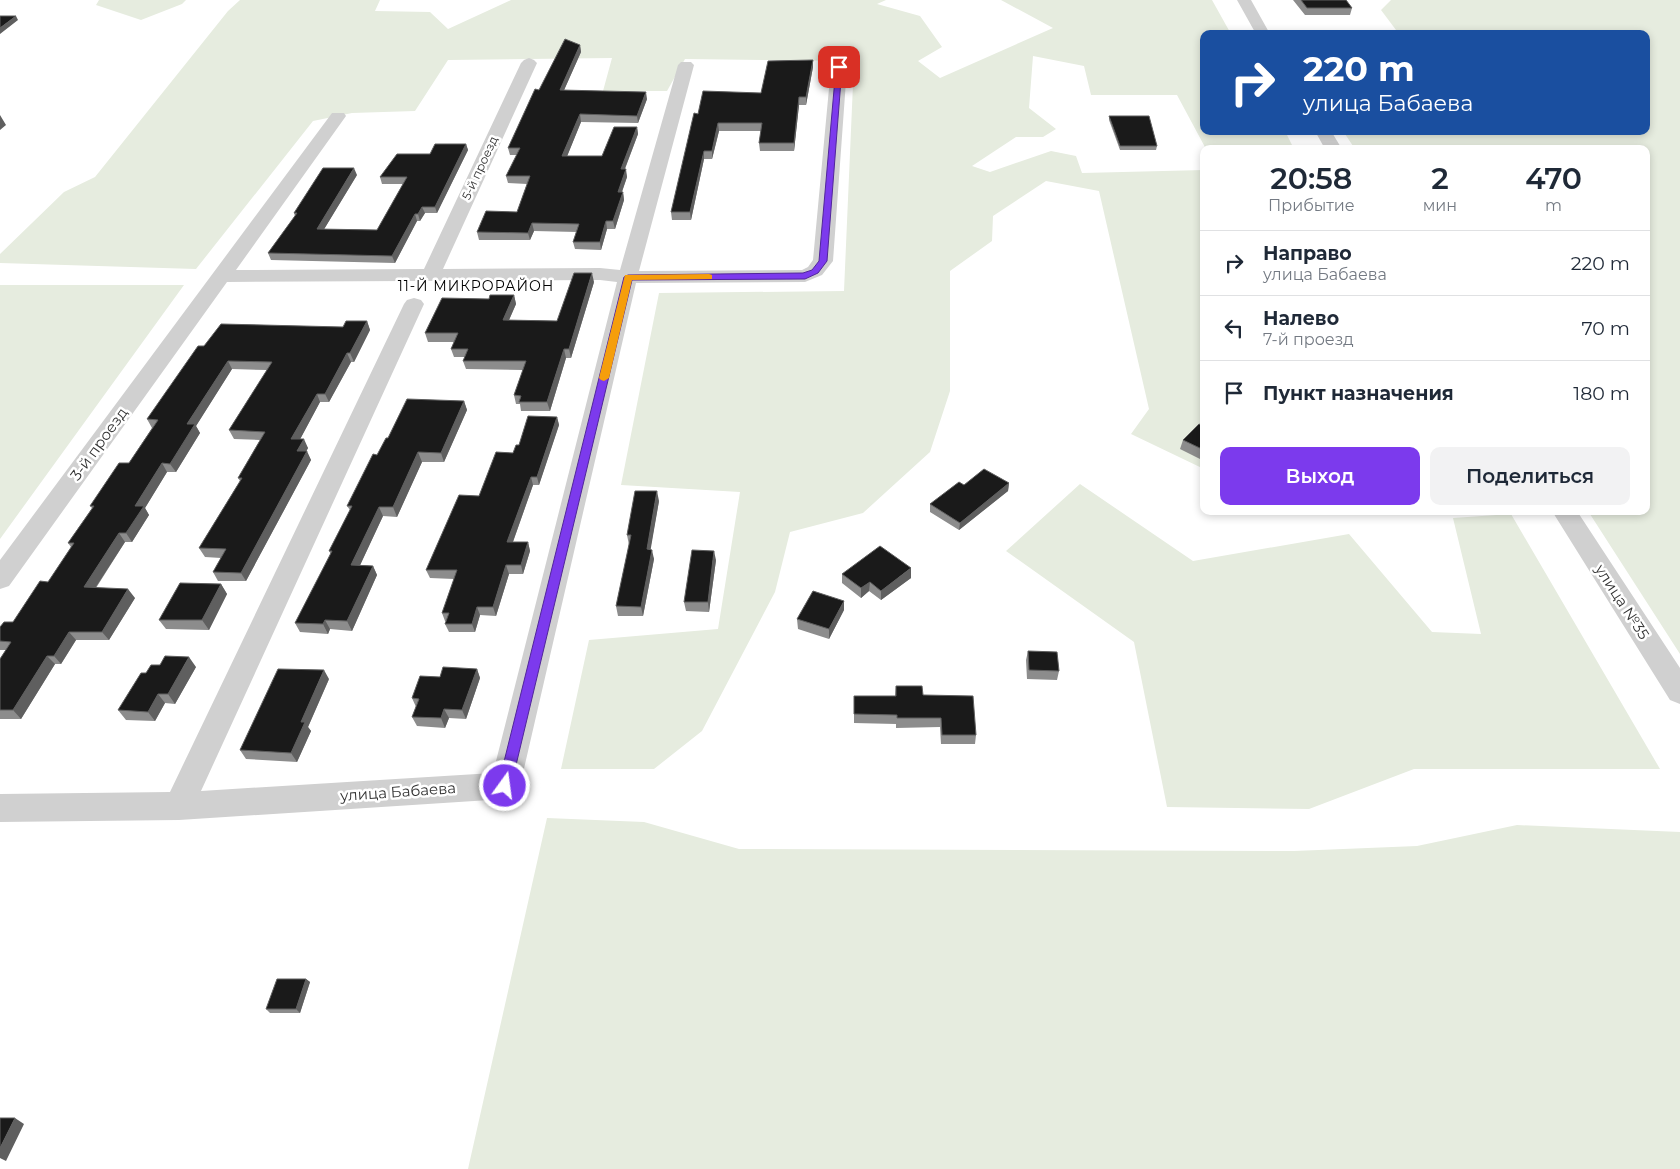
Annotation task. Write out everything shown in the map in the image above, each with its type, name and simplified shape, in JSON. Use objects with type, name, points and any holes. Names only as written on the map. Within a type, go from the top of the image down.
[{"type":"street","points":[[1244,0],[1261,30]]},
{"type":"street","name":"5-й проезд","points":[[430,274],[529,63]]},
{"type":"street","points":[[628,277],[686,65]]},
{"type":"street","points":[[222,276],[430,274],[600,274],[628,277],[805,276],[815,272],[823,261],[839,67]]},
{"type":"street","name":"3-й проезд","points":[[0,579],[338,116]]},
{"type":"street","name":"улица Бабаева","points":[[0,808],[179,806],[505,786],[628,277]]},
{"type":"street","points":[[179,806],[414,304]]},
{"type":"street","name":"улица №35","points":[[1567,515],[1680,692]]},
{"type":"shaded area","points":[[99,0],[186,0],[182,4],[141,20],[96,5]]},
{"type":"shaded area","points":[[240,0],[380,0],[375,11],[430,12],[448,29],[511,0],[886,0],[877,4],[920,16],[942,47],[918,61],[940,78],[1053,28],[1001,0],[1212,0],[1229,30],[1200,30],[1200,135],[1287,135],[1292,145],[1204,145],[1177,95],[1091,95],[1084,66],[1033,56],[1029,108],[1056,129],[1043,137],[1016,137],[972,166],[990,172],[1051,151],[1076,156],[1082,173],[1200,170],[1200,467],[1131,434],[1149,409],[1099,191],[1046,181],[993,216],[992,241],[950,271],[950,391],[930,452],[863,513],[790,532],[775,592],[702,731],[654,769],[561,769],[589,640],[718,629],[740,492],[621,485],[659,293],[844,291],[854,61],[685,59],[667,91],[603,91],[612,58],[448,60],[415,111],[352,113],[313,121],[196,269],[0,263],[0,254],[64,192],[95,177],[228,11]]},
{"type":"shaded area","points":[[1391,0],[1680,0],[1680,654],[1591,515],[1650,515],[1650,145],[1352,145],[1346,135],[1650,135],[1650,30],[1396,30],[1381,10]]},
{"type":"shaded area","points":[[0,285],[184,285],[0,539]]},
{"type":"shaded area","points":[[1080,484],[1193,561],[1349,534],[1432,632],[1481,634],[1453,518],[1512,515],[1660,769],[1414,769],[1309,809],[1167,807],[1134,642],[1006,551]]},
{"type":"shaded area","points":[[547,818],[644,822],[739,849],[1294,851],[1417,846],[1517,825],[1680,832],[1680,1169],[468,1169]]},
{"type":"building","points":[[1301,0],[1346,0],[1352,8],[1307,8]]},
{"type":"building","points":[[0,16],[16,16],[0,28]]},
{"type":"building","points":[[565,39],[580,45],[560,90],[646,92],[637,116],[580,114],[562,156],[602,156],[614,127],[637,127],[621,169],[626,169],[618,192],[623,192],[613,221],[606,221],[600,242],[573,242],[579,224],[532,223],[528,233],[477,232],[486,211],[517,212],[530,176],[506,176],[520,148],[508,148],[535,89],[539,90]]},
{"type":"building","points":[[813,60],[806,97],[799,97],[794,143],[759,143],[762,123],[718,123],[712,151],[704,151],[690,212],[671,212],[694,113],[698,114],[703,91],[761,93],[768,61]]},
{"type":"building","points":[[1109,116],[1149,116],[1157,146],[1120,146]]},
{"type":"building","points":[[435,144],[466,144],[435,207],[422,207],[418,214],[415,214],[392,256],[268,253],[297,213],[294,213],[323,168],[354,168],[317,229],[377,230],[407,177],[380,177],[397,154],[430,154]]},
{"type":"building","points":[[574,273],[592,273],[569,349],[564,349],[547,402],[519,402],[521,396],[514,395],[526,361],[463,361],[468,349],[451,349],[458,333],[425,333],[442,298],[489,299],[490,295],[514,295],[503,320],[557,321]]},
{"type":"building","points":[[346,321],[367,321],[325,394],[317,394],[291,439],[304,439],[297,451],[307,451],[241,573],[213,572],[226,549],[199,548],[242,478],[238,478],[265,432],[229,430],[272,362],[228,361],[187,424],[195,424],[170,464],[162,463],[135,506],[144,506],[126,533],[119,533],[84,587],[128,589],[102,632],[69,632],[54,656],[47,656],[13,710],[0,710],[0,659],[11,642],[0,641],[0,627],[4,622],[13,622],[40,581],[48,582],[74,543],[68,543],[94,506],[90,506],[119,463],[129,463],[158,420],[147,419],[198,346],[204,346],[221,324],[343,327]]},
{"type":"building","points":[[407,399],[464,401],[441,453],[418,452],[393,507],[379,507],[351,565],[373,566],[347,621],[325,620],[323,624],[295,623],[332,551],[329,551],[352,506],[347,506],[373,454],[377,455],[386,438],[388,438]]},
{"type":"building","points":[[528,416],[557,417],[537,477],[531,477],[507,542],[528,542],[521,565],[506,565],[493,607],[477,607],[472,624],[445,624],[449,613],[442,613],[457,570],[426,570],[459,495],[479,496],[496,452],[513,453],[516,445],[519,445]]},
{"type":"building","points":[[1199,424],[1200,424],[1200,448],[1183,440]]},
{"type":"building","points":[[984,469],[1009,483],[960,523],[930,504],[959,482],[964,485]]},
{"type":"building","points":[[635,491],[657,491],[647,549],[652,550],[641,607],[616,606],[631,535],[627,535]]},
{"type":"building","points":[[880,546],[911,568],[881,591],[870,582],[861,588],[842,574]]},
{"type":"building","points":[[692,550],[714,551],[708,602],[684,602]]},
{"type":"building","points":[[180,583],[221,584],[202,620],[159,620]]},
{"type":"building","points":[[813,591],[844,601],[829,629],[797,619]]},
{"type":"building","points":[[1028,651],[1057,652],[1059,671],[1029,670]]},
{"type":"building","points":[[165,656],[189,657],[168,694],[158,694],[148,712],[118,710],[141,673],[146,673],[151,665],[160,665]]},
{"type":"building","points":[[443,667],[477,669],[462,710],[444,709],[441,718],[412,717],[419,699],[412,698],[420,676],[440,677]]},
{"type":"building","points":[[278,669],[324,670],[301,722],[305,722],[291,753],[240,750]]},
{"type":"building","points":[[896,686],[922,686],[923,695],[973,696],[976,735],[942,735],[941,718],[897,718],[897,715],[854,714],[854,696],[896,696]]},
{"type":"building","points":[[277,979],[306,979],[296,1009],[266,1009]]},
{"type":"building","points":[[0,1118],[15,1118],[0,1148]]},
{"type":"slow traffic","points":[[604,378],[628,277],[709,277]]},
{"type":"district","name":"11-Й МИКРОРАЙОН","points":[[476,286]]},
{"type":"route","points":[[505,786],[628,277],[805,276],[815,272],[823,261],[839,67]]}]
